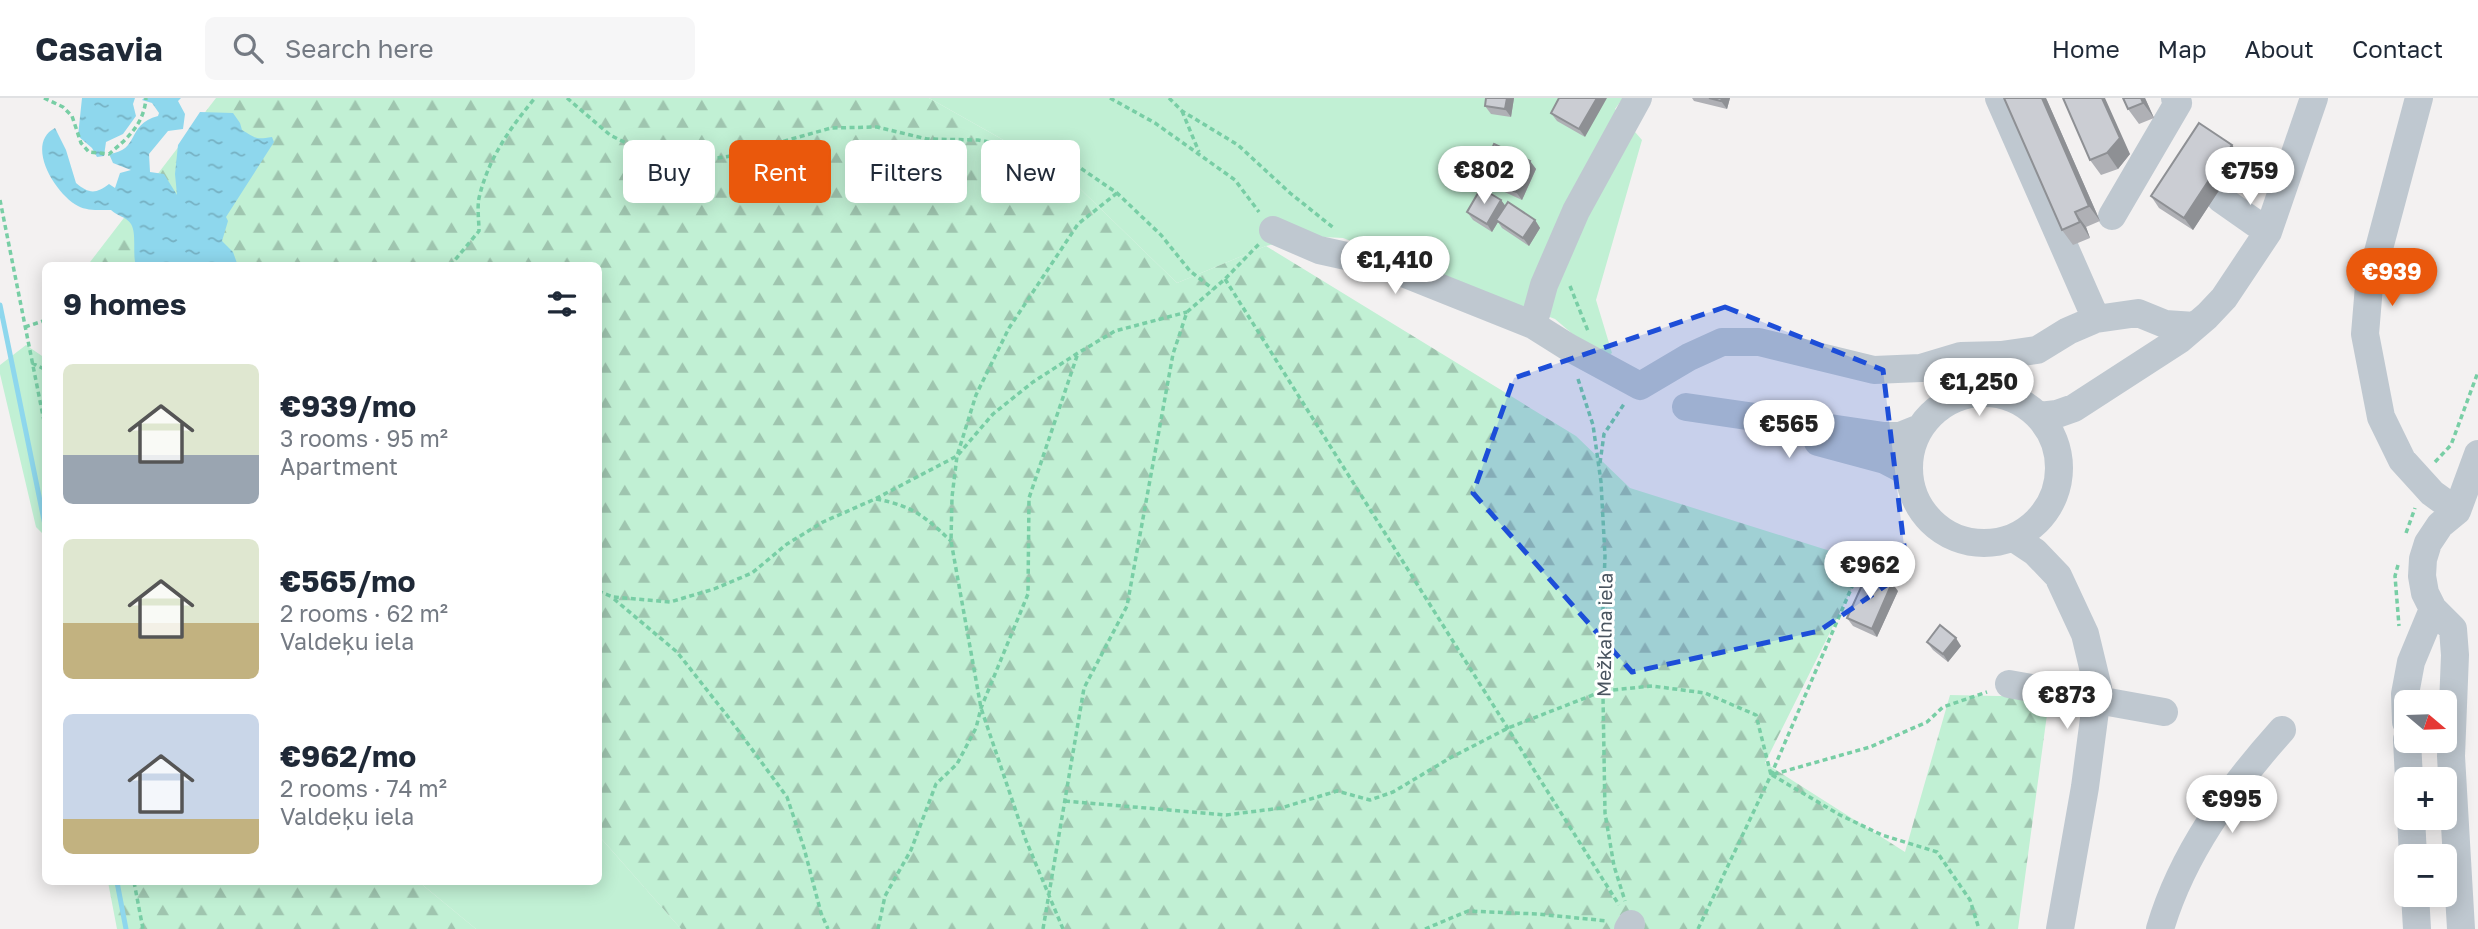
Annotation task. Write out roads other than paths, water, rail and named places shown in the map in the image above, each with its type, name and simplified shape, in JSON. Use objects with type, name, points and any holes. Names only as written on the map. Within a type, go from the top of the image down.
[{"type":"street","points":[[1533,325],[1545,285],[1576,211],[1638,98]]},
{"type":"street","points":[[1999,98],[2096,319]]},
{"type":"street","points":[[2112,216],[2178,103],[2175,98]]},
{"type":"street","points":[[2039,416],[2074,408],[2179,340],[2216,307],[2238,279],[2267,232],[2314,98]]},
{"type":"street","points":[[2419,98],[2369,286],[2365,334],[2381,417],[2402,460],[2432,493],[2467,508]]},
{"type":"street","points":[[2221,199],[2267,232]]},
{"type":"street","points":[[1273,230],[1319,250],[1378,262],[1533,325],[1640,386],[1689,357],[1722,342],[1759,342],[1874,370],[1921,368],[1961,356],[2037,351],[2068,331],[2096,319],[2138,313],[2165,324],[2195,326]]},
{"type":"street","points":[[1986,392],[2006,395],[2024,404],[2039,416],[2051,432],[2058,450],[2060,470],[2053,500],[2043,516],[2030,529],[2014,538],[1993,544],[1972,543],[1953,538],[1935,526],[1921,511],[1912,492],[1908,472],[1910,449],[1920,428],[1932,413],[1948,401],[1967,394],[1986,392]]},
{"type":"street","points":[[1908,472],[1885,460],[1686,407],[1884,436],[1900,436],[1920,428]]},
{"type":"street","points":[[2461,929],[2451,756],[2455,655],[2453,629],[2433,609],[2422,576],[2428,543],[2440,525],[2467,508],[2478,454]]},
{"type":"street","points":[[2014,538],[2035,552],[2058,576],[2085,634],[2098,688],[2085,787],[2060,929]]},
{"type":"street","points":[[2406,690],[2412,662],[2433,609]]},
{"type":"street","points":[[2009,684],[2164,712]]},
{"type":"street","points":[[2160,929],[2167,905],[2195,846],[2246,770],[2282,730]]},
{"type":"street","points":[[2416,907],[2417,929]]},
{"type":"water","points":[[82,98],[135,98],[133,104],[136,116],[123,134],[106,142],[104,156],[97,157],[92,148],[78,136]]},
{"type":"water","points":[[181,98],[178,101],[185,114],[183,129],[168,131],[149,154],[150,172],[164,174],[177,195],[175,174],[178,145],[200,112],[233,113],[242,130],[256,138],[272,137],[274,142],[226,217],[228,221],[222,241],[233,252],[237,262],[135,262],[134,233],[129,222],[111,210],[78,206],[69,200],[53,181],[43,157],[42,145],[46,135],[55,128],[66,150],[76,183],[92,191],[100,190],[109,184],[115,188],[120,173],[131,170],[113,163],[109,154],[126,148],[141,125],[159,113],[152,103],[142,100]]},
{"type":"waterway","points":[[0,305],[42,510]]},
{"type":"waterway","points":[[118,885],[126,929]]}]
